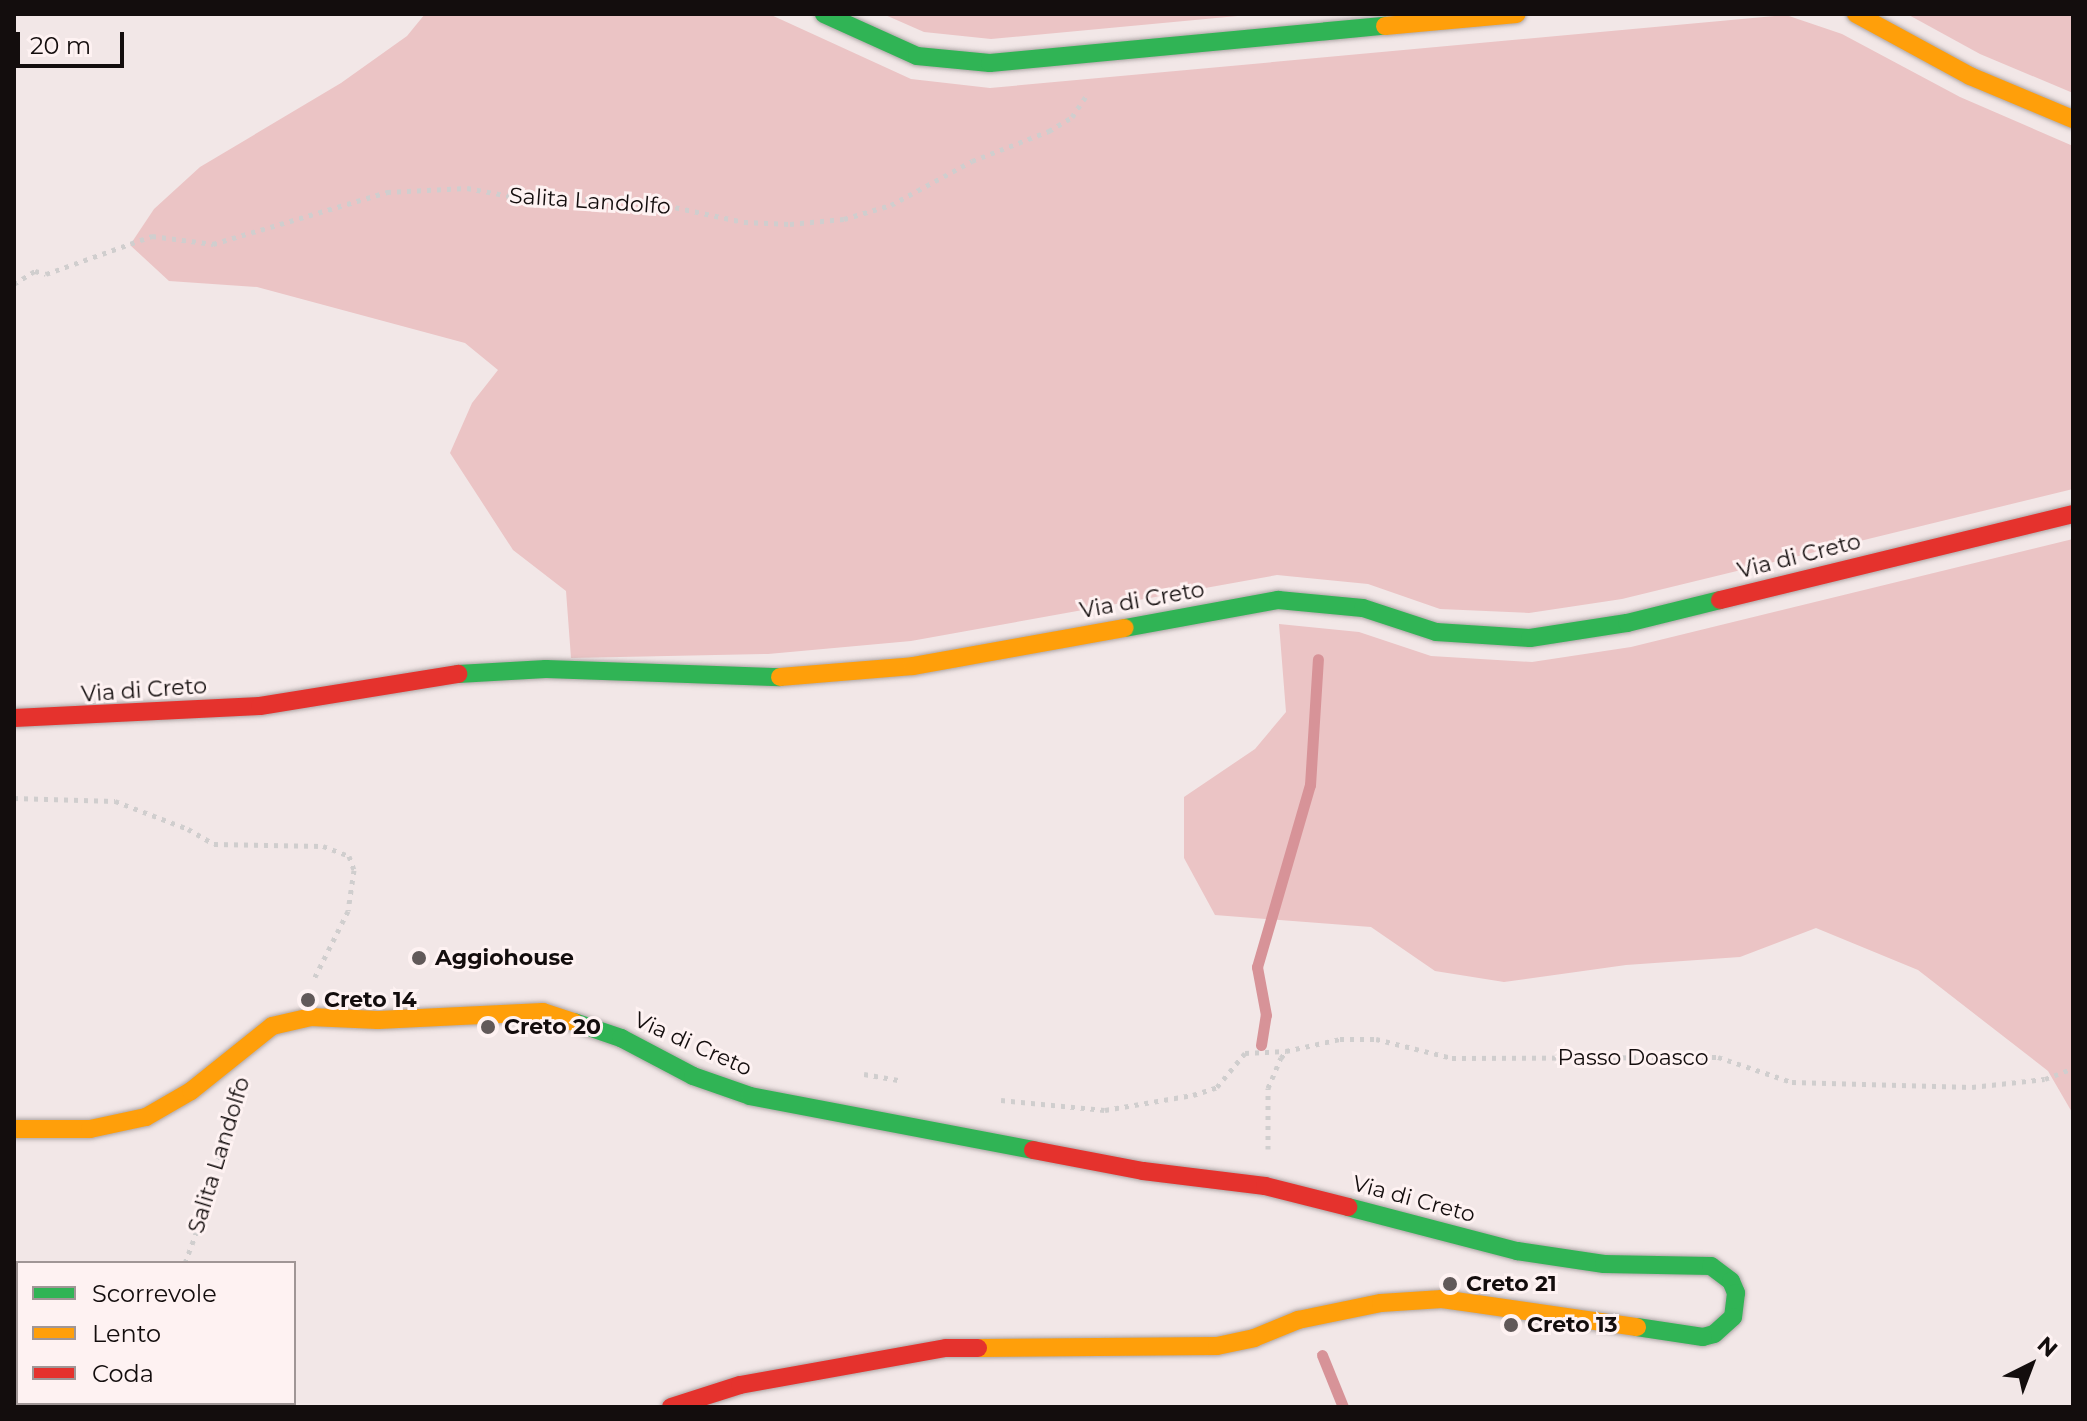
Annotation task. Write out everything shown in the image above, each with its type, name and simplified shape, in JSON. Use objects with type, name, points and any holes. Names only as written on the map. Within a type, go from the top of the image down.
[{"type":"main road","points":[[824,14],[917,56],[990,63],[1516,14]]},
{"type":"main road","points":[[1856,14],[1970,76],[2073,119]]},
{"type":"main road","name":"Via di Creto","points":[[14,718],[71,718],[260,706],[460,674],[546,669],[770,678],[913,666],[1278,600],[1363,608],[1436,632],[1530,638],[1627,623],[2073,514]]},
{"type":"main road","name":"Via di Creto","points":[[14,1129],[90,1129],[146,1117],[191,1091],[272,1026],[298,1020],[543,1012],[621,1038],[693,1076],[750,1096],[1143,1171],[1265,1186],[1517,1251],[1604,1264],[1711,1266],[1731,1281],[1736,1305],[1725,1327],[1703,1337],[1442,1299],[1381,1303],[1298,1320],[1254,1338],[1217,1346],[946,1348],[740,1385],[671,1407]]},
{"type":"path","name":"Salita Landolfo","points":[[14,284],[35,271],[46,274],[152,236],[213,244],[387,192],[467,188],[515,197],[646,201],[744,222],[790,224],[844,219],[891,205],[972,161],[1049,131],[1072,117],[1098,85]]},
{"type":"path","points":[[14,798],[115,801],[188,829],[214,844],[323,846],[349,856],[354,870],[348,911],[309,990]]},
{"type":"path","name":"Passo Doasco","points":[[995,1100],[1105,1110],[1120,1108],[1193,1095],[1217,1087],[1245,1053],[1286,1051],[1340,1039],[1376,1039],[1452,1058],[1718,1057],[1792,1082],[1972,1087],[2045,1079],[2073,1068]]},
{"type":"path","points":[[1265,1186],[1268,1088],[1286,1051]]},
{"type":"path","points":[[857,1073],[908,1083]]},
{"type":"path","name":"Salita Landolfo","points":[[186,1261],[209,1198],[231,1107]]},
{"type":"shaded area","points":[[425,14],[769,14],[911,79],[990,88],[1786,15],[1842,34],[1960,97],[2073,146],[2073,489],[1622,599],[1529,613],[1440,609],[1368,584],[1277,575],[911,641],[768,654],[571,658],[566,591],[513,550],[450,453],[472,403],[498,370],[465,343],[257,287],[169,281],[130,245],[154,209],[200,167],[341,83],[407,36]]},
{"type":"shaded area","points":[[883,14],[1259,14],[991,39],[924,32]]},
{"type":"shaded area","points":[[1907,14],[2073,14],[2073,93],[1980,54]]},
{"type":"shaded area","points":[[2073,539],[2073,1114],[2048,1071],[1918,970],[1816,928],[1740,957],[1626,965],[1504,982],[1435,971],[1371,927],[1215,915],[1184,858],[1184,797],[1255,749],[1286,712],[1279,624],[1359,632],[1431,656],[1532,662],[1631,647]]},
{"type":"waterway","points":[[1261,1045],[1266,1015],[1257,967],[1310,785],[1318,659]]},
{"type":"waterway","points":[[1322,1355],[1343,1407]]},
{"type":"traffic: fast","points":[[824,14],[917,56],[990,63],[1385,26]]},
{"type":"traffic: fast","points":[[1125,628],[1278,600],[1363,608],[1436,632],[1530,638],[1627,623],[1720,600]]},
{"type":"traffic: fast","points":[[458,674],[546,669],[780,677]]},
{"type":"traffic: fast","points":[[574,1022],[621,1038],[693,1076],[750,1096],[1033,1150]]},
{"type":"traffic: fast","points":[[1348,1207],[1517,1251],[1604,1264],[1711,1266],[1731,1281],[1736,1293],[1733,1317],[1714,1334],[1703,1337],[1637,1327]]},
{"type":"traffic: slow","points":[[1385,26],[1516,14]]},
{"type":"traffic: slow","points":[[1856,14],[1970,76],[2073,119]]},
{"type":"traffic: slow","points":[[780,677],[913,666],[1125,628]]},
{"type":"traffic: slow","points":[[14,1129],[90,1129],[146,1117],[191,1091],[272,1026],[310,1017],[378,1020],[543,1012],[574,1022]]},
{"type":"traffic: slow","points":[[978,1348],[1217,1346],[1254,1338],[1298,1320],[1381,1303],[1442,1299],[1637,1327]]},
{"type":"traffic: jam","points":[[1720,600],[2073,514]]},
{"type":"traffic: jam","points":[[14,718],[260,706],[458,674]]},
{"type":"traffic: jam","points":[[1033,1150],[1143,1171],[1265,1186],[1348,1207]]},
{"type":"traffic: jam","points":[[671,1407],[740,1385],[946,1348],[978,1348]]},
{"type":"place","name":"Aggiohouse","points":[[419,958]]},
{"type":"place","name":"Creto 14","points":[[308,1000]]},
{"type":"place","name":"Creto 20","points":[[488,1027]]},
{"type":"place","name":"Creto 21","points":[[1450,1284]]},
{"type":"place","name":"Creto 13","points":[[1511,1325]]}]
